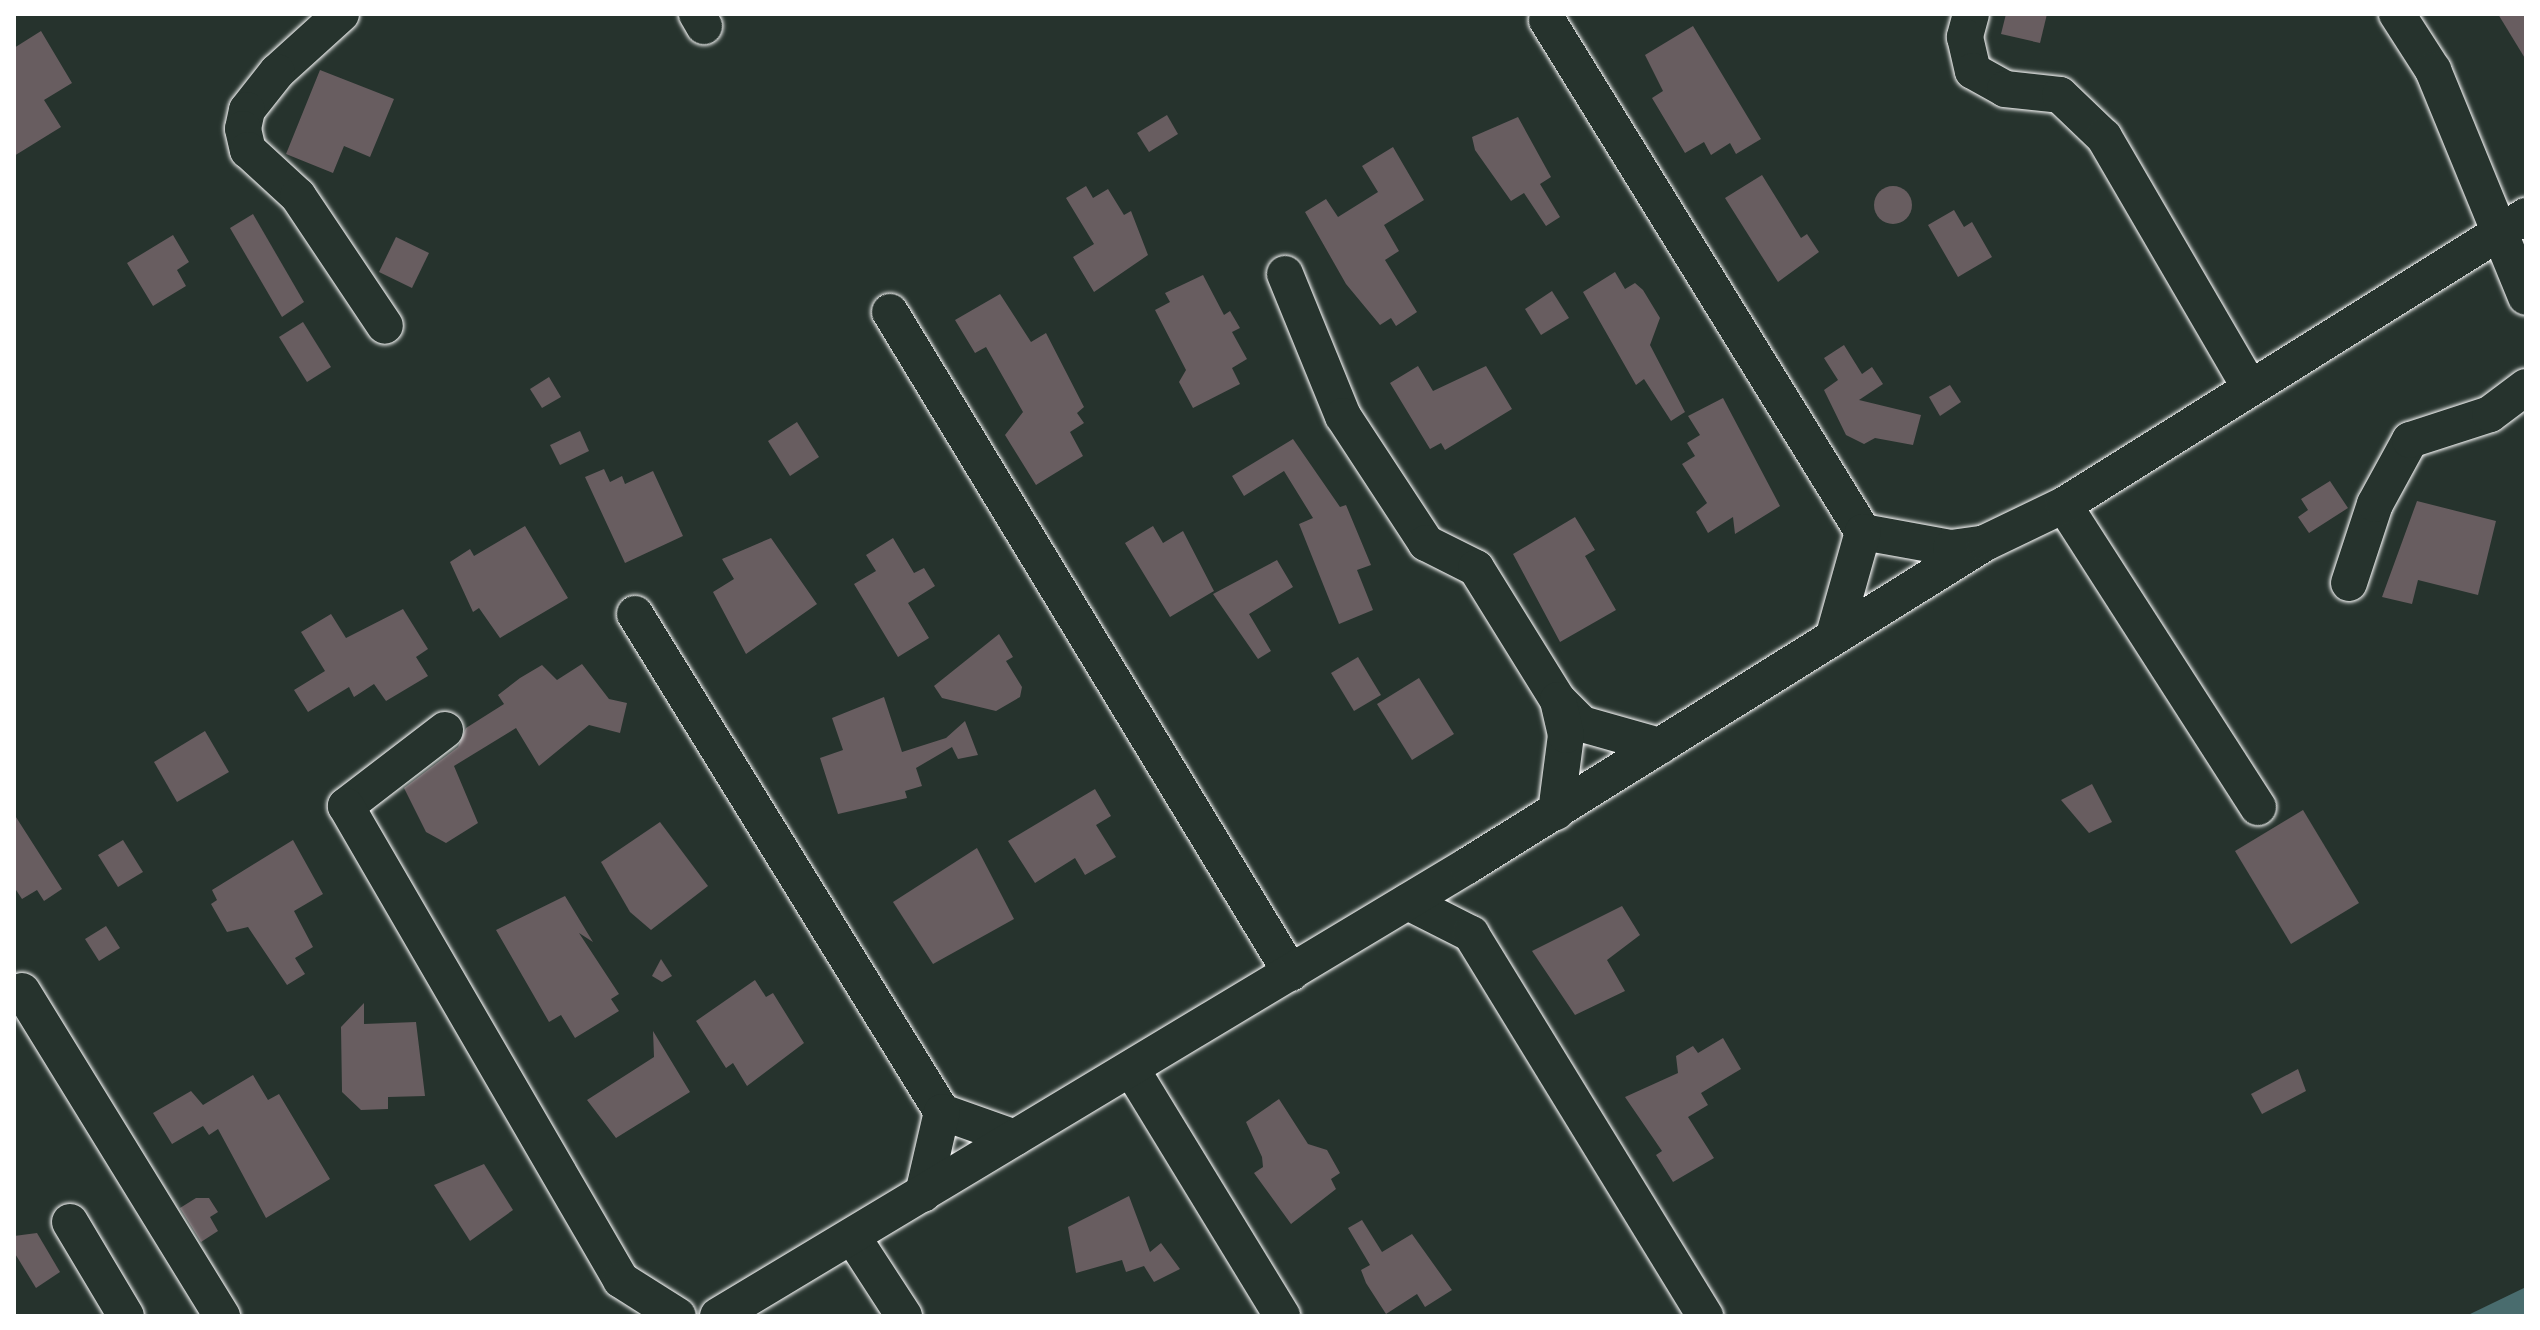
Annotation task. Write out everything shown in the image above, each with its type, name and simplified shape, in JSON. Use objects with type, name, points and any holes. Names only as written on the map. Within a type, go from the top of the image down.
[{"type":"street","points":[[341,14],[277,72],[247,110],[243,129],[248,150],[298,196],[385,326]]},
{"type":"street","points":[[1971,14],[1965,37],[1973,71],[2005,89],[2060,95],[2104,137],[2250,388]]},
{"type":"street","points":[[2397,14],[2433,70],[2513,224],[2526,297]]},
{"type":"street","points":[[1547,20],[1863,532],[1834,635]]},
{"type":"street","points":[[718,1316],[854,1239],[1015,1138],[1556,812],[1985,543],[2064,505],[2513,224]]},
{"type":"street","points":[[1285,274],[1343,416],[1426,543],[1476,568],[1558,700],[1582,724],[1660,746]]},
{"type":"street","points":[[890,312],[1291,973]]},
{"type":"street","points":[[2349,583],[2375,504],[2410,440],[2490,414],[2526,387]]},
{"type":"street","points":[[2064,505],[2258,807]]},
{"type":"street","points":[[1863,532],[1951,548],[1985,543]]},
{"type":"street","points":[[635,614],[942,1112],[1015,1138]]},
{"type":"street","points":[[1556,812],[1566,751],[1558,700]]},
{"type":"street","points":[[445,730],[346,806],[621,1280],[628,1316]]},
{"type":"street","points":[[1467,866],[1471,934],[1705,1316]]},
{"type":"street","points":[[1408,902],[1471,934]]},
{"type":"street","points":[[22,991],[222,1316]]},
{"type":"street","points":[[1132,1070],[1282,1316]]},
{"type":"street","points":[[923,1194],[942,1112]]},
{"type":"street","points":[[70,1222],[126,1316]]},
{"type":"street","points":[[854,1239],[904,1316]]},
{"type":"street","points":[[621,1280],[678,1316]]},
{"type":"water","points":[[2526,1287],[2526,1316],[2466,1316]]},
{"type":"building","points":[[2006,14],[2047,14],[2040,43],[2001,34]]},
{"type":"building","points":[[2498,14],[2526,14],[2526,60]]},
{"type":"building","points":[[1693,26],[1761,139],[1736,154],[1730,143],[1711,155],[1704,142],[1685,153],[1652,98],[1663,91],[1645,55]]},
{"type":"building","points":[[41,31],[72,83],[44,100],[61,127],[14,156],[14,48]]},
{"type":"building","points":[[320,70],[394,99],[370,157],[344,146],[333,173],[286,154]]},
{"type":"building","points":[[1167,115],[1178,134],[1149,152],[1137,133]]},
{"type":"building","points":[[1518,117],[1551,177],[1540,184],[1560,217],[1546,226],[1524,193],[1511,201],[1475,150],[1472,137]]},
{"type":"building","points":[[1393,147],[1424,200],[1384,225],[1399,251],[1385,260],[1417,312],[1396,326],[1391,318],[1380,325],[1346,284],[1305,212],[1326,199],[1338,217],[1378,192],[1362,166]]},
{"type":"building","points":[[1762,175],[1801,238],[1807,234],[1819,252],[1778,282],[1725,198]]},
{"type":"building","points":[[1086,186],[1093,198],[1108,189],[1124,215],[1131,211],[1148,255],[1094,292],[1073,257],[1094,244],[1066,198]]},
{"type":"building","points":[[1893,186],[1906,192],[1912,205],[1906,218],[1893,224],[1880,218],[1874,205],[1880,192]]},
{"type":"building","points":[[1954,210],[1964,227],[1972,222],[1992,257],[1958,277],[1928,225]]},
{"type":"building","points":[[253,214],[304,302],[282,317],[230,228]]},
{"type":"building","points":[[173,235],[189,262],[177,270],[186,286],[153,306],[127,263]]},
{"type":"building","points":[[396,237],[429,253],[412,288],[379,272]]},
{"type":"building","points":[[1615,272],[1625,289],[1635,283],[1643,290],[1660,318],[1650,345],[1685,412],[1671,421],[1644,379],[1636,385],[1583,292]]},
{"type":"building","points":[[1203,275],[1224,315],[1230,311],[1240,328],[1232,332],[1247,359],[1232,368],[1240,384],[1193,408],[1179,382],[1186,370],[1155,310],[1170,302],[1165,293]]},
{"type":"building","points":[[1552,291],[1569,318],[1541,335],[1525,309]]},
{"type":"building","points":[[1000,294],[1031,342],[1046,333],[1084,407],[1077,413],[1084,423],[1070,432],[1083,456],[1036,485],[1005,435],[1023,412],[986,347],[975,353],[955,320]]},
{"type":"building","points":[[303,322],[331,367],[307,382],[279,337]]},
{"type":"building","points":[[1844,345],[1862,374],[1872,367],[1883,384],[1859,400],[1921,415],[1913,445],[1875,438],[1864,444],[1846,435],[1824,390],[1838,380],[1824,358]]},
{"type":"building","points":[[1418,366],[1433,391],[1486,366],[1512,409],[1445,450],[1441,443],[1430,449],[1390,383]]},
{"type":"building","points":[[549,377],[561,397],[542,408],[530,389]]},
{"type":"building","points":[[1950,385],[1961,402],[1940,416],[1929,397]]},
{"type":"building","points":[[1723,398],[1780,506],[1735,534],[1733,517],[1708,533],[1696,512],[1707,503],[1682,464],[1695,456],[1687,443],[1700,435],[1688,416]]},
{"type":"building","points":[[797,422],[819,457],[790,476],[768,441]]},
{"type":"building","points":[[580,431],[589,451],[560,465],[550,445]]},
{"type":"building","points":[[1293,439],[1340,507],[1346,505],[1371,565],[1357,570],[1373,610],[1339,624],[1299,524],[1313,518],[1284,471],[1244,496],[1232,476]]},
{"type":"building","points":[[604,469],[610,482],[622,476],[625,484],[653,471],[683,536],[625,563],[585,477]]},
{"type":"building","points":[[2330,481],[2348,508],[2309,533],[2298,517],[2308,510],[2301,499]]},
{"type":"building","points":[[2417,501],[2496,521],[2478,595],[2418,580],[2412,604],[2382,597]]},
{"type":"building","points":[[1575,517],[1595,550],[1585,556],[1616,610],[1560,642],[1513,554]]},
{"type":"building","points":[[525,526],[568,598],[500,638],[479,608],[473,612],[450,562],[470,549],[474,556]]},
{"type":"building","points":[[1153,526],[1163,543],[1183,531],[1214,591],[1170,617],[1125,543]]},
{"type":"building","points":[[771,538],[817,604],[746,654],[713,592],[734,579],[722,559]]},
{"type":"building","points":[[893,538],[914,573],[924,568],[935,586],[908,603],[929,638],[898,657],[854,584],[876,571],[866,555]]},
{"type":"building","points":[[1277,560],[1293,587],[1249,614],[1271,651],[1258,659],[1213,594]]},
{"type":"building","points":[[403,609],[428,649],[416,657],[428,676],[386,701],[374,684],[354,697],[349,687],[308,712],[294,690],[325,671],[301,632],[331,614],[346,638]]},
{"type":"building","points":[[999,634],[1013,657],[1006,661],[1022,687],[1020,697],[996,711],[942,698],[934,686]]},
{"type":"building","points":[[1358,657],[1381,695],[1354,711],[1331,673]]},
{"type":"building","points":[[582,664],[609,699],[627,703],[620,733],[589,725],[539,766],[516,728],[454,766],[478,823],[446,843],[426,832],[404,788],[458,747],[466,728],[504,704],[498,695],[520,678],[542,665],[557,680]]},
{"type":"building","points":[[1419,678],[1454,734],[1412,760],[1377,704]]},
{"type":"building","points":[[884,697],[902,752],[946,738],[965,721],[978,755],[958,759],[952,747],[916,768],[922,786],[905,791],[907,798],[838,814],[820,758],[843,750],[832,718]]},
{"type":"building","points":[[205,731],[229,772],[177,802],[154,762]]},
{"type":"building","points":[[2092,784],[2112,822],[2089,833],[2061,800]]},
{"type":"building","points":[[1095,789],[1111,816],[1096,825],[1116,857],[1085,875],[1075,858],[1035,883],[1008,841]]},
{"type":"building","points":[[2303,810],[2359,903],[2291,944],[2235,851]]},
{"type":"building","points":[[14,814],[62,889],[44,901],[37,890],[22,899],[14,887]]},
{"type":"building","points":[[660,822],[708,886],[651,930],[630,912],[601,862]]},
{"type":"building","points":[[123,840],[143,872],[118,887],[98,855]]},
{"type":"building","points":[[293,840],[323,894],[294,911],[313,947],[295,958],[305,974],[287,985],[248,927],[227,932],[211,904],[217,900],[212,890]]},
{"type":"building","points":[[977,848],[1014,919],[933,964],[893,902]]},
{"type":"building","points":[[565,896],[593,942],[579,933],[619,994],[611,999],[619,1011],[575,1038],[561,1015],[549,1022],[496,930]]},
{"type":"building","points":[[1622,906],[1640,935],[1607,960],[1625,991],[1575,1015],[1532,951]]},
{"type":"building","points":[[106,926],[120,948],[99,961],[85,939]]},
{"type":"building","points":[[661,959],[672,976],[662,982],[652,976]]},
{"type":"building","points":[[755,980],[766,997],[773,993],[804,1043],[747,1086],[733,1063],[726,1068],[696,1021]]},
{"type":"building","points":[[364,1003],[364,1024],[416,1022],[425,1096],[388,1097],[388,1109],[361,1110],[342,1092],[341,1027]]},
{"type":"building","points":[[653,1031],[690,1092],[616,1138],[587,1100],[654,1057]]},
{"type":"building","points":[[1723,1038],[1741,1069],[1701,1093],[1708,1105],[1688,1117],[1714,1158],[1673,1182],[1656,1155],[1662,1151],[1625,1097],[1678,1073],[1676,1056],[1693,1046],[1698,1053]]},
{"type":"building","points":[[2298,1069],[2306,1091],[2262,1114],[2251,1094]]},
{"type":"building","points":[[253,1075],[268,1100],[279,1094],[330,1179],[266,1218],[218,1129],[209,1135],[203,1126],[172,1144],[153,1113],[191,1091],[203,1105]]},
{"type":"building","points":[[1279,1099],[1308,1144],[1327,1150],[1340,1173],[1331,1179],[1336,1189],[1291,1224],[1254,1173],[1263,1167],[1262,1157],[1246,1122]]},
{"type":"building","points":[[484,1164],[513,1210],[470,1241],[434,1185]]},
{"type":"building","points":[[1129,1196],[1150,1252],[1161,1243],[1180,1269],[1154,1282],[1144,1266],[1126,1272],[1122,1260],[1076,1273],[1068,1227]]},
{"type":"building","points":[[196,1198],[209,1198],[218,1212],[210,1217],[218,1231],[201,1242],[180,1208]]},
{"type":"building","points":[[1362,1220],[1382,1252],[1412,1234],[1452,1290],[1425,1307],[1417,1294],[1386,1314],[1366,1283],[1361,1270],[1370,1265],[1348,1228]]},
{"type":"building","points":[[37,1233],[60,1272],[36,1288],[14,1252],[14,1236]]}]
